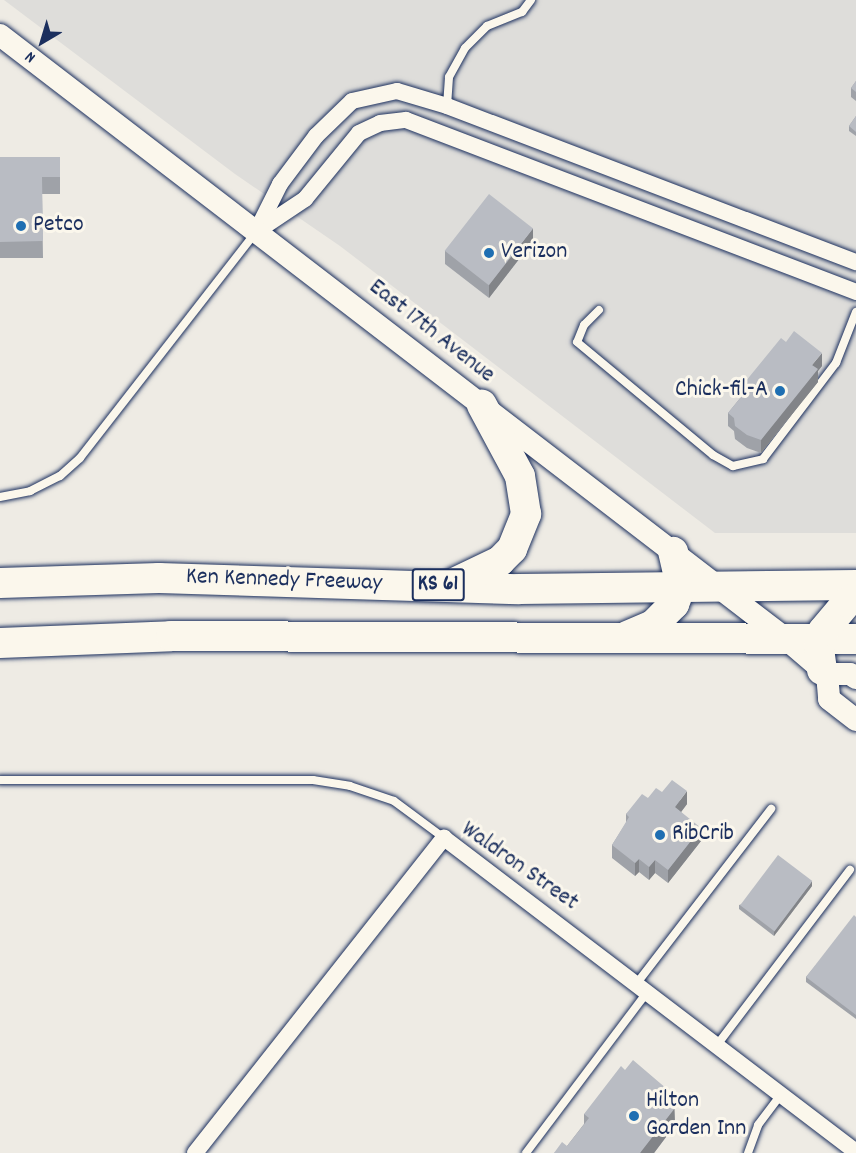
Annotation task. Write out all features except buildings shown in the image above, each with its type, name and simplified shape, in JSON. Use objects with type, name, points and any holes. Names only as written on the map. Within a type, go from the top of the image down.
[{"type":"highway","points":[[450,586],[500,561],[519,540],[526,514],[520,476],[482,405]]},
{"type":"highway","points":[[618,639],[638,633],[666,615],[681,586],[673,552]]},
{"type":"highway","name":"Ken Kennedy Freeway","points":[[0,583],[159,578],[450,586],[856,585]]},
{"type":"highway","points":[[824,672],[820,638],[831,618],[856,597]]},
{"type":"highway","name":"KS 61","points":[[0,643],[171,636],[856,639]]},
{"type":"street","name":"East 17th Avenue","points":[[0,35],[786,639],[824,672]]},
{"type":"street","points":[[256,232],[280,184],[316,136],[352,101],[397,91],[447,106],[856,262]]},
{"type":"street","points":[[256,232],[305,199],[359,133],[380,123],[406,120],[856,292]]},
{"type":"street","points":[[856,678],[850,674],[824,672],[829,699],[856,720]]},
{"type":"street","name":"Waldron Street","points":[[195,1153],[444,838],[856,1152]]},
{"type":"lane","points":[[447,106],[449,76],[465,48],[487,26],[522,12],[531,0]]},
{"type":"lane","points":[[0,497],[30,491],[60,476],[80,458],[256,232]]},
{"type":"lane","points":[[599,310],[584,325],[577,342],[713,455],[733,466],[763,459],[836,363],[856,312]]},
{"type":"lane","points":[[0,780],[313,780],[350,786],[394,801],[444,838]]},
{"type":"lane","points":[[526,1153],[642,987],[771,809]]},
{"type":"lane","points":[[717,1045],[850,870]]},
{"type":"lane","points":[[763,1153],[751,1149],[758,1125],[781,1094]]},
{"type":"shaded area","points":[[4,0],[856,0],[856,533],[715,533],[340,246],[235,174]]},
{"type":"place","name":"Petco","points":[[21,226]]},
{"type":"place","name":"Verizon","points":[[489,253]]},
{"type":"place","name":"Chick-fil-A","points":[[780,391]]},
{"type":"place","name":"RibCrib","points":[[660,835]]},
{"type":"place","name":"Hilton Garden Inn","points":[[634,1116]]}]
